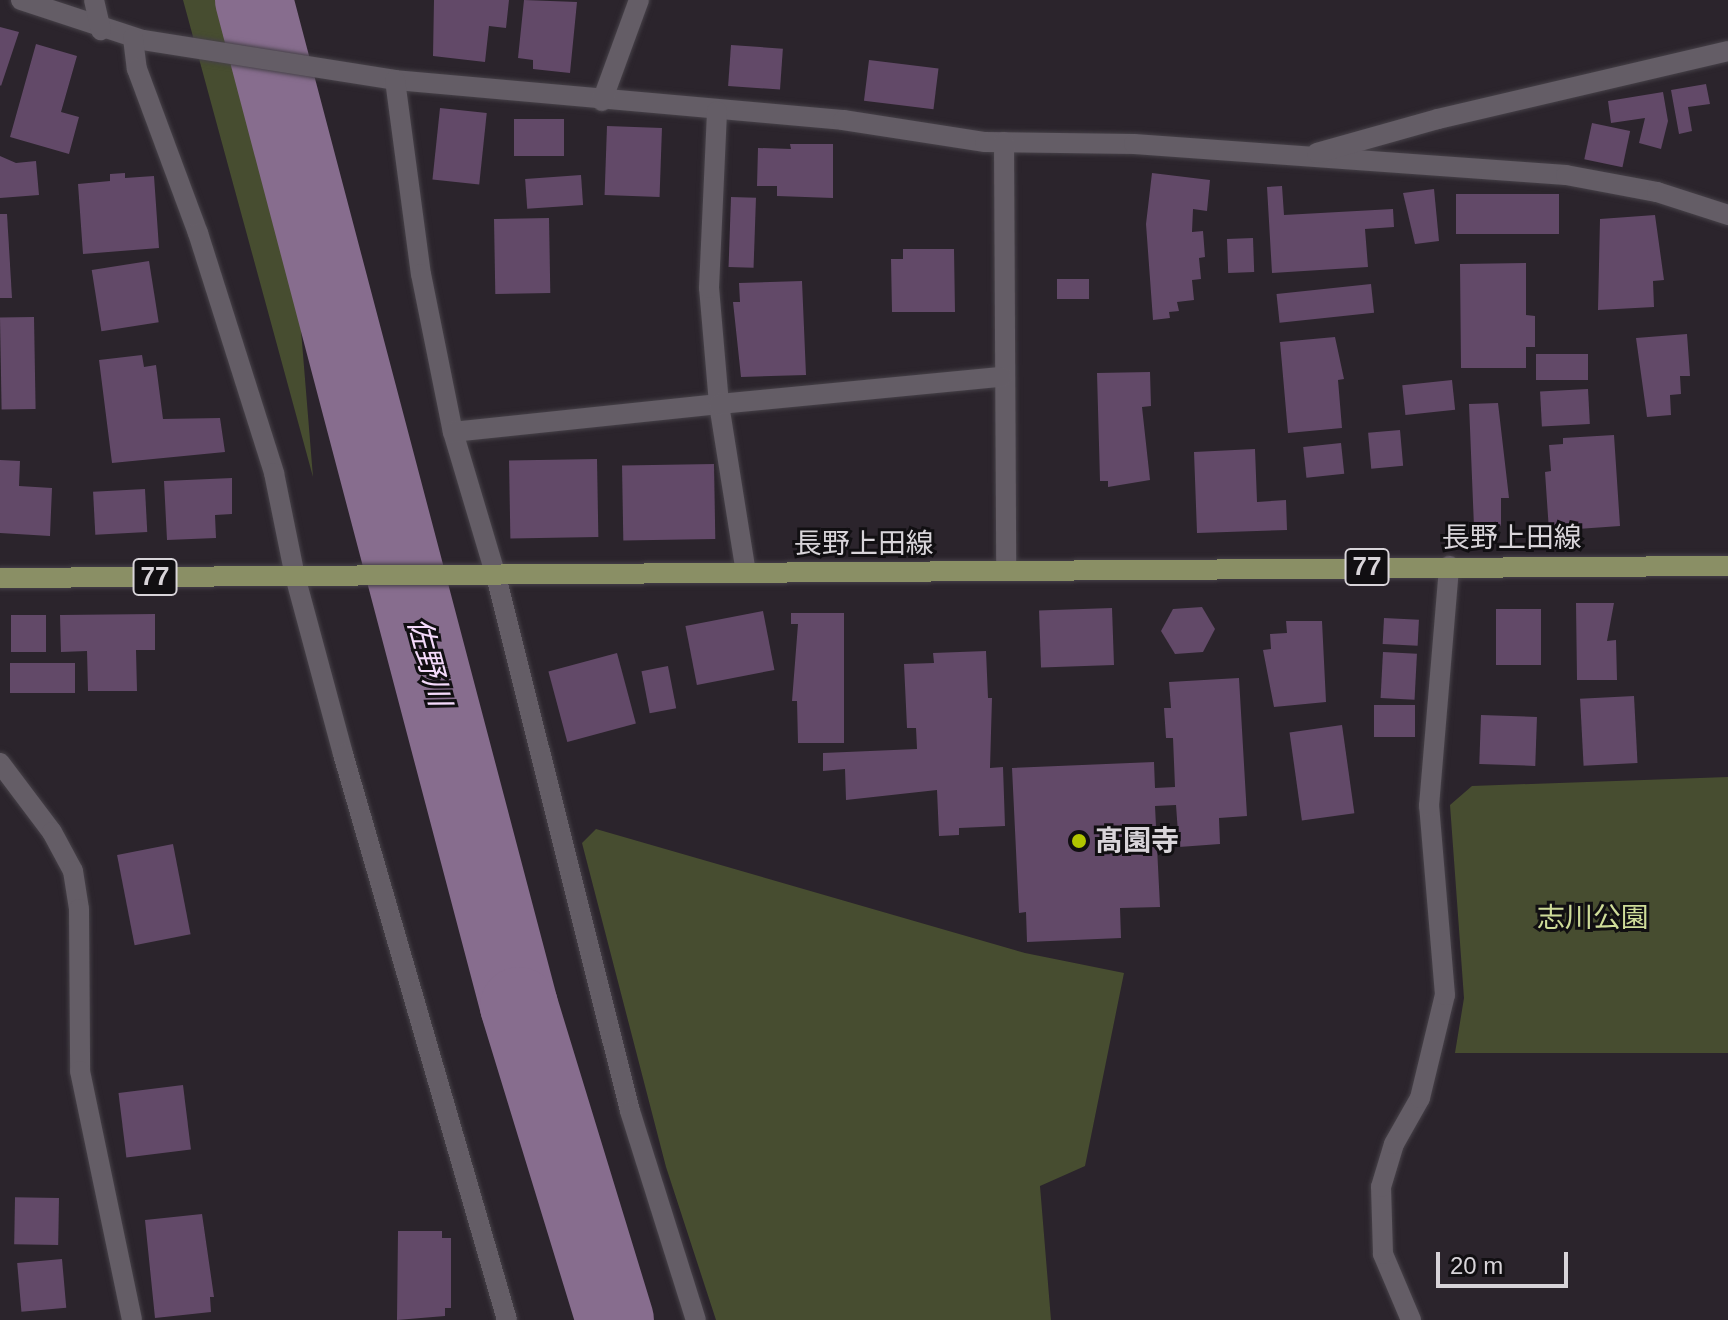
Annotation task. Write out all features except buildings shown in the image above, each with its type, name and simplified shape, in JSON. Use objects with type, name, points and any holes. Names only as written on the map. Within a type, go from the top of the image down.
[{"type":"main road","name":"長野上田線","points":[[0,578],[1728,566]]},
{"type":"street","points":[[21,0],[101,30],[138,39],[371,77],[602,101],[843,120],[1004,142],[1306,156],[1566,175],[1657,192],[1728,215]]},
{"type":"street","points":[[94,0],[101,30]]},
{"type":"street","points":[[602,101],[639,0]]},
{"type":"street","points":[[138,39],[137,69],[198,233],[274,473],[507,1320]]},
{"type":"street","points":[[1306,156],[1438,119],[1728,51]]},
{"type":"street","points":[[395,80],[421,274],[486,576],[630,1111],[696,1320]]},
{"type":"street","points":[[717,111],[709,288],[719,404],[746,573]]},
{"type":"street","points":[[1004,142],[1001,377],[1006,571]]},
{"type":"street","points":[[453,432],[1001,377]]},
{"type":"street","points":[[1411,1320],[1383,1254],[1381,1187],[1394,1144],[1420,1098],[1445,995],[1429,806],[1449,566]]},
{"type":"street","points":[[0,763],[52,832],[73,871],[79,909],[80,1071],[132,1320]]},
{"type":"green space","points":[[183,0],[277,0],[294,100],[290,195],[313,477]]},
{"type":"green space","name":"志川公園","points":[[1728,777],[1728,1053],[1455,1053],[1464,998],[1450,805],[1472,786]]},
{"type":"green space","points":[[596,829],[1025,953],[1124,973],[1085,1166],[1040,1186],[1051,1320],[716,1320],[666,1167],[582,843]]},
{"type":"waterway","name":"佐野川","points":[[254,0],[519,1006],[615,1320]]},
{"type":"place","name":"髙園寺","points":[[1079,841]]}]
